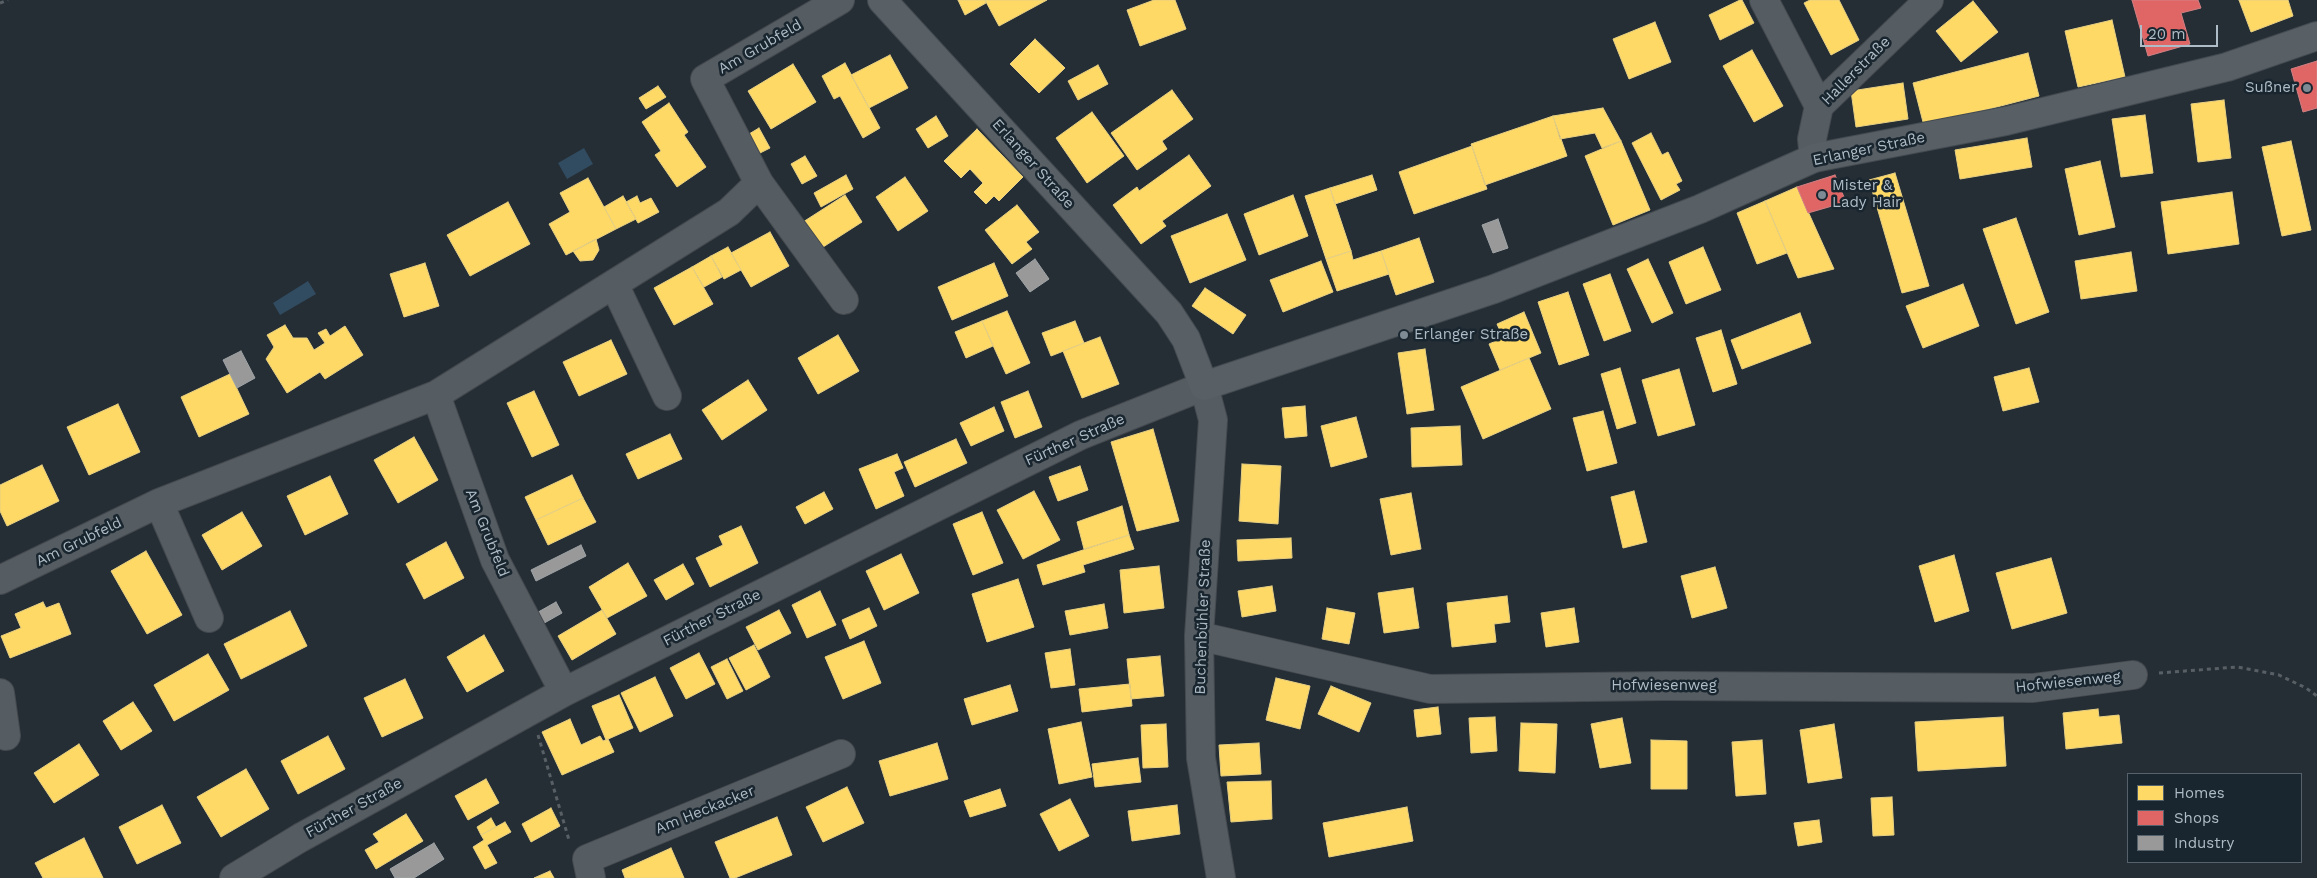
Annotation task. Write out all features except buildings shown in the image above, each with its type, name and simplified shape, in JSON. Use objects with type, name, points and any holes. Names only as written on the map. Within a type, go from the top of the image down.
[{"type":"main road","name":"Erlanger Straße","points":[[882,0],[1169,313],[1186,339],[1204,386],[1494,289],[1700,209],[1814,158],[2006,121],[2227,67],[2317,36]]},
{"type":"street","name":"Am Grubfeld","points":[[840,0],[705,79],[760,184],[844,300]]},
{"type":"street","points":[[1764,0],[1819,106]]},
{"type":"street","name":"Hallerstraße","points":[[1814,158],[1812,139],[1819,106],[1929,0]]},
{"type":"street","name":"Am Grubfeld","points":[[0,580],[158,503],[436,395],[729,212],[760,184]]},
{"type":"street","points":[[614,284],[668,396]]},
{"type":"street","name":"Buchenbühler Straße","points":[[1204,386],[1213,420],[1199,636],[1201,758],[1221,878]]},
{"type":"street","name":"Fürther Straße","points":[[234,878],[300,838],[564,692],[1081,435],[1204,386]]},
{"type":"street","name":"Am Grubfeld","points":[[436,395],[495,560],[564,692]]},
{"type":"street","points":[[158,503],[209,618]]},
{"type":"street","name":"Hofwiesenweg","points":[[1199,636],[1430,689],[1664,686],[2033,688],[2133,675]]},
{"type":"street","points":[[0,693],[6,736]]},
{"type":"street","name":"Am Heckacker","points":[[589,869],[841,754]]},
{"type":"path","points":[[0,3],[8,0]]},
{"type":"path","points":[[2133,675],[2237,667],[2279,675],[2306,688],[2317,696]]},
{"type":"path","points":[[531,711],[572,852],[589,869]]},
{"type":"water","points":[[584,148],[593,164],[567,179],[558,163]]},
{"type":"water","points":[[308,281],[316,294],[280,315],[273,303]]},
{"type":"place","name":"Sußner","points":[[2307,88]]},
{"type":"place","name":"Mister & Lady Hair","points":[[1822,195]]},
{"type":"place","name":"Erlanger Straße","points":[[1404,335]]}]
